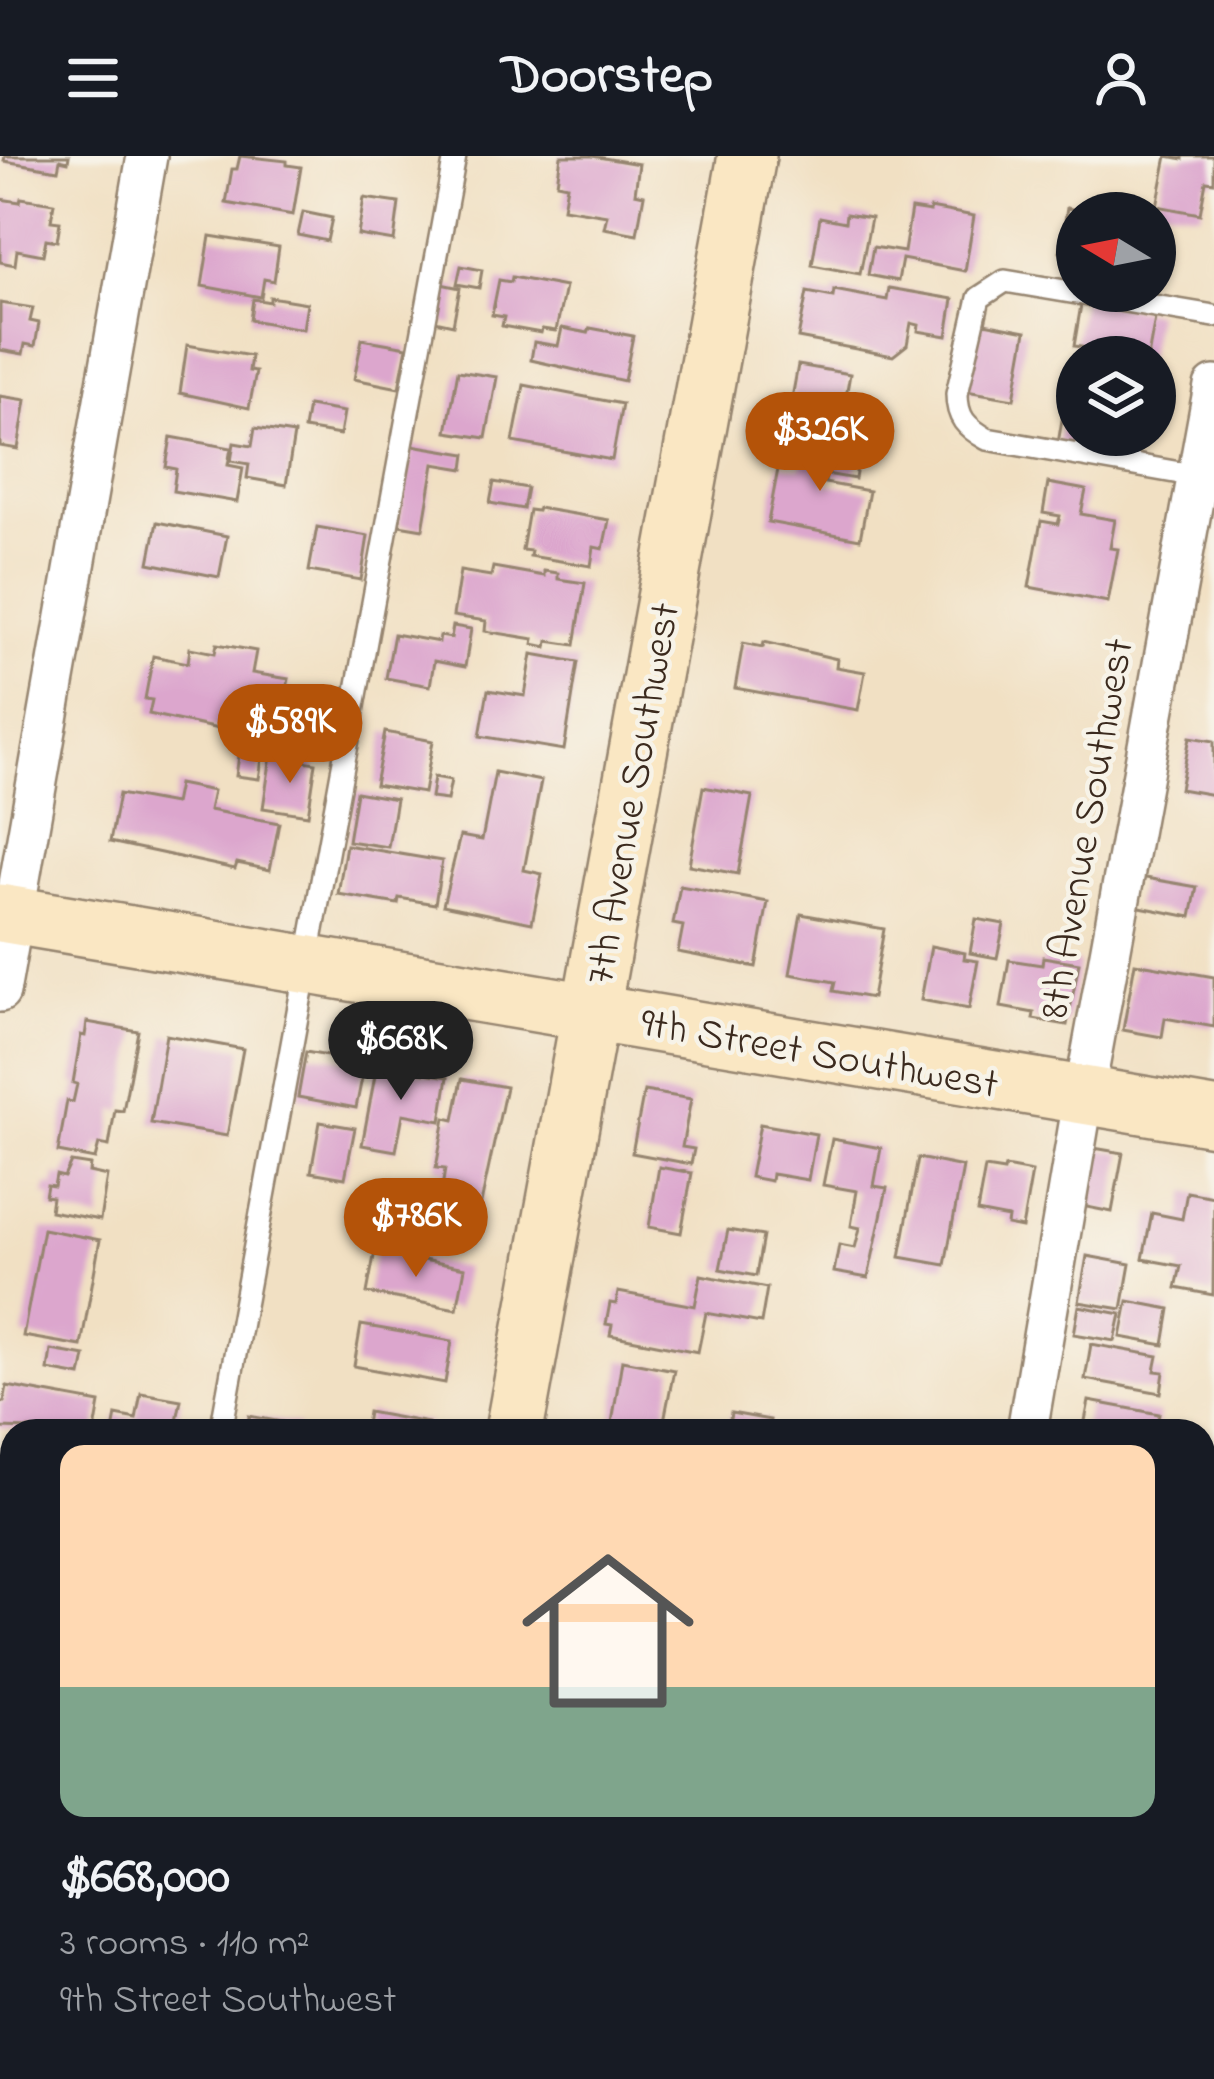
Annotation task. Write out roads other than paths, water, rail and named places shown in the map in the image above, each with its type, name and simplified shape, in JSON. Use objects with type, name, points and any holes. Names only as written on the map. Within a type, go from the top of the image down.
[{"type":"street","points":[[0,992],[7,914],[147,156]]},
{"type":"street","name":"7th Avenue Southwest","points":[[516,1419],[747,156]]},
{"type":"street","name":"8th Avenue Southwest","points":[[1029,1419],[1214,386]]},
{"type":"street","name":"9th Street Southwest","points":[[7,914],[1214,1117]]},
{"type":"lane","points":[[223,1419],[455,156]]},
{"type":"lane","points":[[1197,476],[987,440],[964,424],[957,410],[957,394],[979,298],[1005,281],[1214,316]]}]
